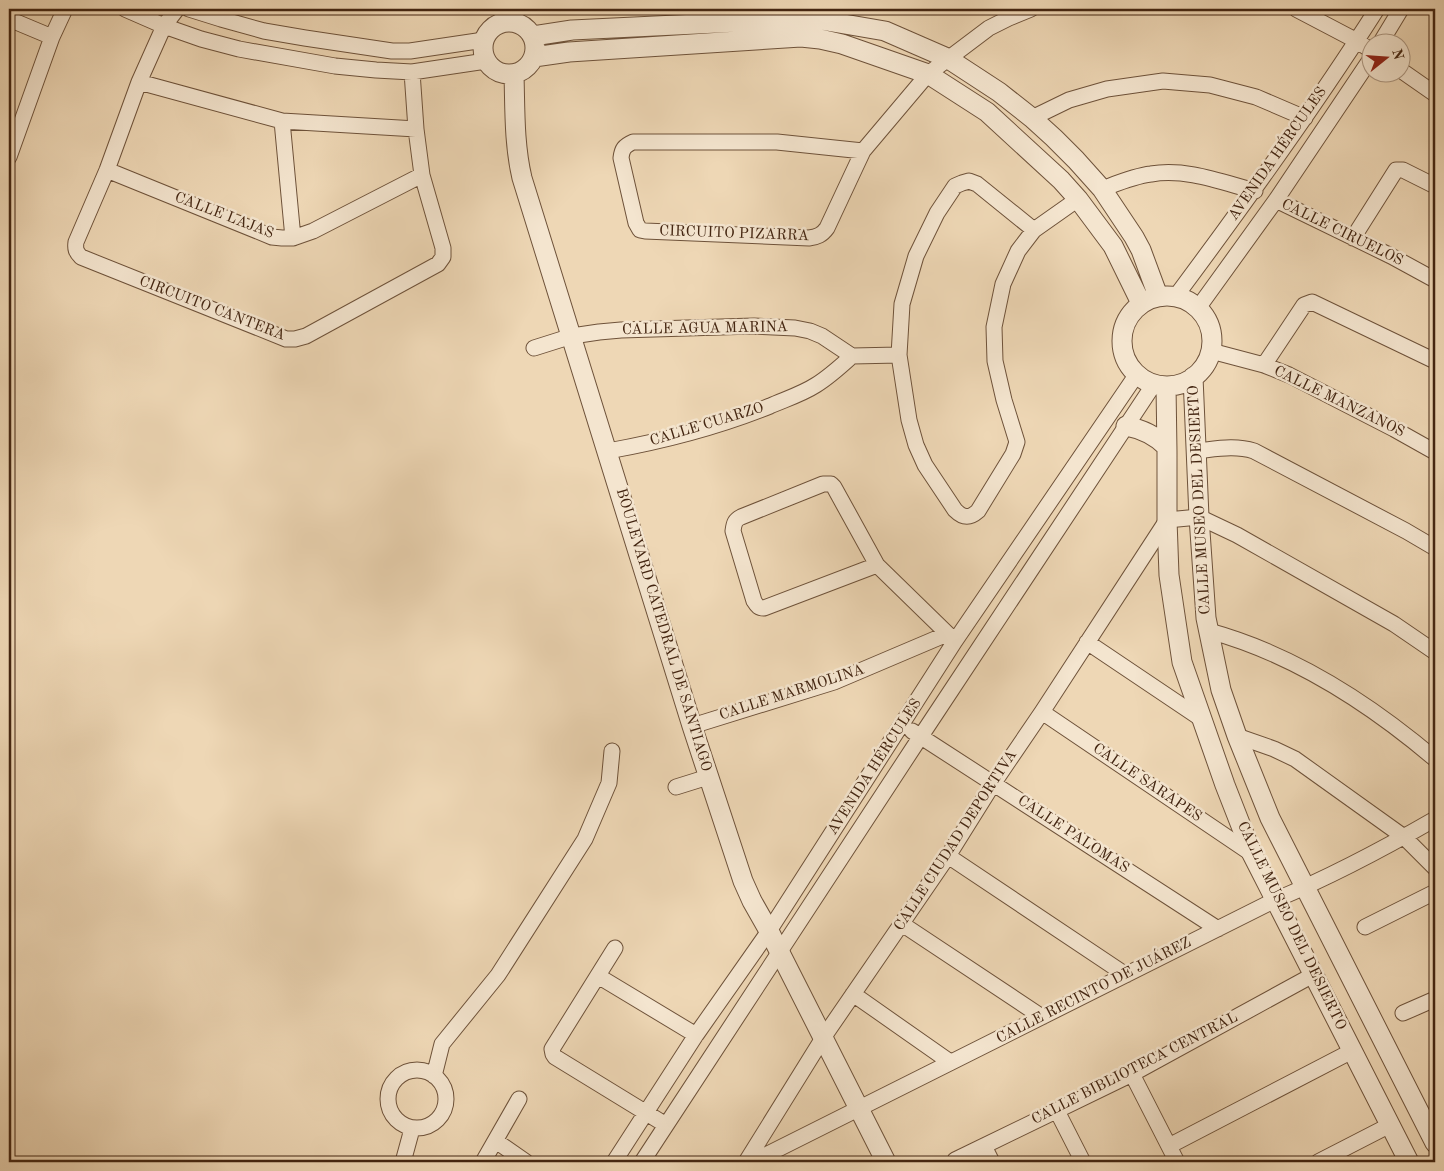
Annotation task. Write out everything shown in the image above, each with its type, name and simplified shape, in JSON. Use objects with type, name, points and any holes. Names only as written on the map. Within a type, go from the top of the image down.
[{"type":"street","points":[[9,156],[14,128],[65,9]]},
{"type":"street","points":[[125,9],[201,40],[239,50],[335,66],[412,72],[486,60]]},
{"type":"street","name":"CIRCUITO CANTERA","points":[[177,9],[164,26],[139,82],[107,170],[75,248],[81,257],[286,339],[306,336],[438,264],[443,257],[443,248],[422,175],[416,129],[412,72]]},
{"type":"street","points":[[189,9],[221,20],[264,31],[392,51],[410,51],[484,40]]},
{"type":"street","name":"CIRCUITO PIZARRA","points":[[863,151],[777,142],[633,142],[625,145],[621,158],[636,223],[640,230],[816,237],[827,228],[863,151],[928,74],[988,28],[1031,9]]},
{"type":"street","points":[[1296,9],[1362,44]]},
{"type":"street","name":"AVENIDA HÉRCULES","points":[[1158,298],[1255,191],[1377,9]]},
{"type":"street","points":[[1387,32],[1401,9]]},
{"type":"street","points":[[533,36],[572,30],[812,14],[885,31],[947,58],[999,92],[1032,118],[1076,160],[1102,189],[1134,236],[1158,298]]},
{"type":"street","points":[[510,15],[533,36],[535,48],[534,57],[529,65],[522,71],[514,74],[505,74],[497,72],[490,67],[486,60],[484,40],[493,27],[502,23],[510,15]]},
{"type":"street","points":[[9,19],[52,37]]},
{"type":"street","points":[[534,57],[579,51],[801,37],[842,44],[928,74],[987,112],[1061,180],[1078,199],[1113,246],[1158,298],[1198,308],[1206,317],[1212,339],[1211,351],[1204,366],[1193,377],[1177,384],[1160,385],[1137,374],[1125,358],[1122,338],[1128,318],[1158,298]]},
{"type":"street","name":"AVENIDA HÉRCULES","points":[[1198,308],[1276,200],[1362,72]]},
{"type":"street","name":"BOULEVARD CATEDRAL DE SANTIAGO","points":[[514,74],[516,141],[522,178],[708,777],[747,892],[886,1162]]},
{"type":"street","points":[[1412,79],[1435,94]]},
{"type":"street","points":[[1032,118],[1069,100],[1107,89],[1163,81],[1210,86],[1256,97],[1305,118]]},
{"type":"street","points":[[139,82],[282,121],[416,129]]},
{"type":"street","points":[[282,121],[293,238]]},
{"type":"street","name":"CALLE LAJAS","points":[[107,170],[272,237],[282,238],[293,238],[313,231],[422,175]]},
{"type":"street","points":[[1353,238],[1396,170],[1404,170],[1435,186]]},
{"type":"street","points":[[1102,189],[1133,178],[1170,172],[1191,174],[1255,191]]},
{"type":"street","points":[[1034,230],[978,184],[969,181],[955,186],[937,212],[916,256],[902,304],[899,354],[909,420],[916,445],[926,465],[955,510],[961,516],[967,517],[978,511],[1016,448],[1016,435],[1004,400],[995,361],[994,327],[1003,284],[1018,251],[1034,230],[1078,199]]},
{"type":"street","name":"CALLE CIRUELOS","points":[[1276,200],[1391,256],[1435,280]]},
{"type":"street","points":[[1264,365],[1304,304],[1312,302],[1435,361]]},
{"type":"street","name":"CALLE AGUA MARINA","points":[[534,348],[572,336],[599,332],[747,326],[810,330],[852,356]]},
{"type":"street","name":"CALLE MANZANOS","points":[[1211,351],[1264,365],[1306,384],[1435,452]]},
{"type":"street","points":[[852,356],[899,354]]},
{"type":"street","name":"CALLE CUARZO","points":[[608,451],[678,437],[738,419],[795,396],[814,386],[829,377],[852,356]]},
{"type":"street","name":"AVENIDA HÉRCULES","points":[[614,1162],[902,725],[951,637],[1083,453],[1137,374]]},
{"type":"street","name":"CALLE MUSEO DEL DESIERTO","points":[[1193,377],[1199,517],[1206,618],[1221,690],[1237,736],[1270,818],[1435,1143]]},
{"type":"street","name":"AVENIDA HÉRCULES","points":[[642,1162],[1099,466],[1126,426],[1160,385]]},
{"type":"street","name":"CALLE MUSEO DEL DESIERTO","points":[[1160,385],[1167,447],[1169,575],[1182,662],[1225,785],[1252,854],[1409,1162]]},
{"type":"street","points":[[1126,426],[1148,432],[1167,447]]},
{"type":"street","points":[[1196,451],[1235,448],[1254,451],[1435,548]]},
{"type":"street","points":[[878,565],[760,608],[754,602],[733,531],[734,524],[741,516],[823,484],[831,484],[878,565],[951,637]]},
{"type":"street","points":[[1167,520],[1199,517],[1237,535],[1394,624],[1435,652]]},
{"type":"street","name":"CALLE CIUDAD DEPORTIVA","points":[[746,1162],[823,1038],[948,856],[993,784],[1167,520]]},
{"type":"street","points":[[1209,631],[1234,638],[1268,652],[1306,671],[1358,701],[1406,734],[1435,758]]},
{"type":"street","name":"CALLE MARMOLINA","points":[[692,726],[834,682],[951,637]]},
{"type":"street","points":[[1087,642],[1203,720]]},
{"type":"street","name":"CALLE SARAPES","points":[[1042,712],[1252,854]]},
{"type":"street","name":"CALLE PALOMAS","points":[[902,725],[1218,929]]},
{"type":"street","points":[[1237,736],[1295,759],[1404,837],[1435,868]]},
{"type":"street","points":[[434,1076],[442,1044],[498,975],[586,839],[609,783],[612,751]]},
{"type":"street","points":[[676,787],[708,777]]},
{"type":"street","name":"CALLE RECINTO DE JUÁREZ","points":[[752,1162],[1275,900],[1306,887],[1435,819]]},
{"type":"street","points":[[948,856],[1126,975]]},
{"type":"street","points":[[1365,926],[1435,892]]},
{"type":"street","points":[[902,924],[1042,1017]]},
{"type":"street","points":[[615,948],[552,1049],[552,1052],[555,1057],[666,1125]]},
{"type":"street","name":"CALLE BIBLIOTECA CENTRAL","points":[[955,1160],[1132,1074],[1313,975]]},
{"type":"street","points":[[598,976],[696,1035]]},
{"type":"street","points":[[853,994],[950,1062]]},
{"type":"street","points":[[1404,1013],[1435,999]]},
{"type":"street","points":[[1169,1146],[1352,1051]]},
{"type":"street","points":[[408,1071],[426,1071],[434,1076],[444,1090],[446,1100],[444,1110],[439,1119],[432,1125],[422,1129],[402,1126],[389,1111],[387,1101],[388,1090],[393,1081],[400,1074],[408,1071]]},
{"type":"street","points":[[1132,1074],[1177,1162]]},
{"type":"street","points":[[482,1162],[519,1099]]},
{"type":"street","points":[[1057,1111],[1083,1162]]},
{"type":"street","points":[[1318,1162],[1390,1125]]},
{"type":"street","points":[[403,1162],[412,1129]]},
{"type":"street","points":[[496,1141],[526,1162]]},
{"type":"street","points":[[984,1146],[992,1162]]}]
